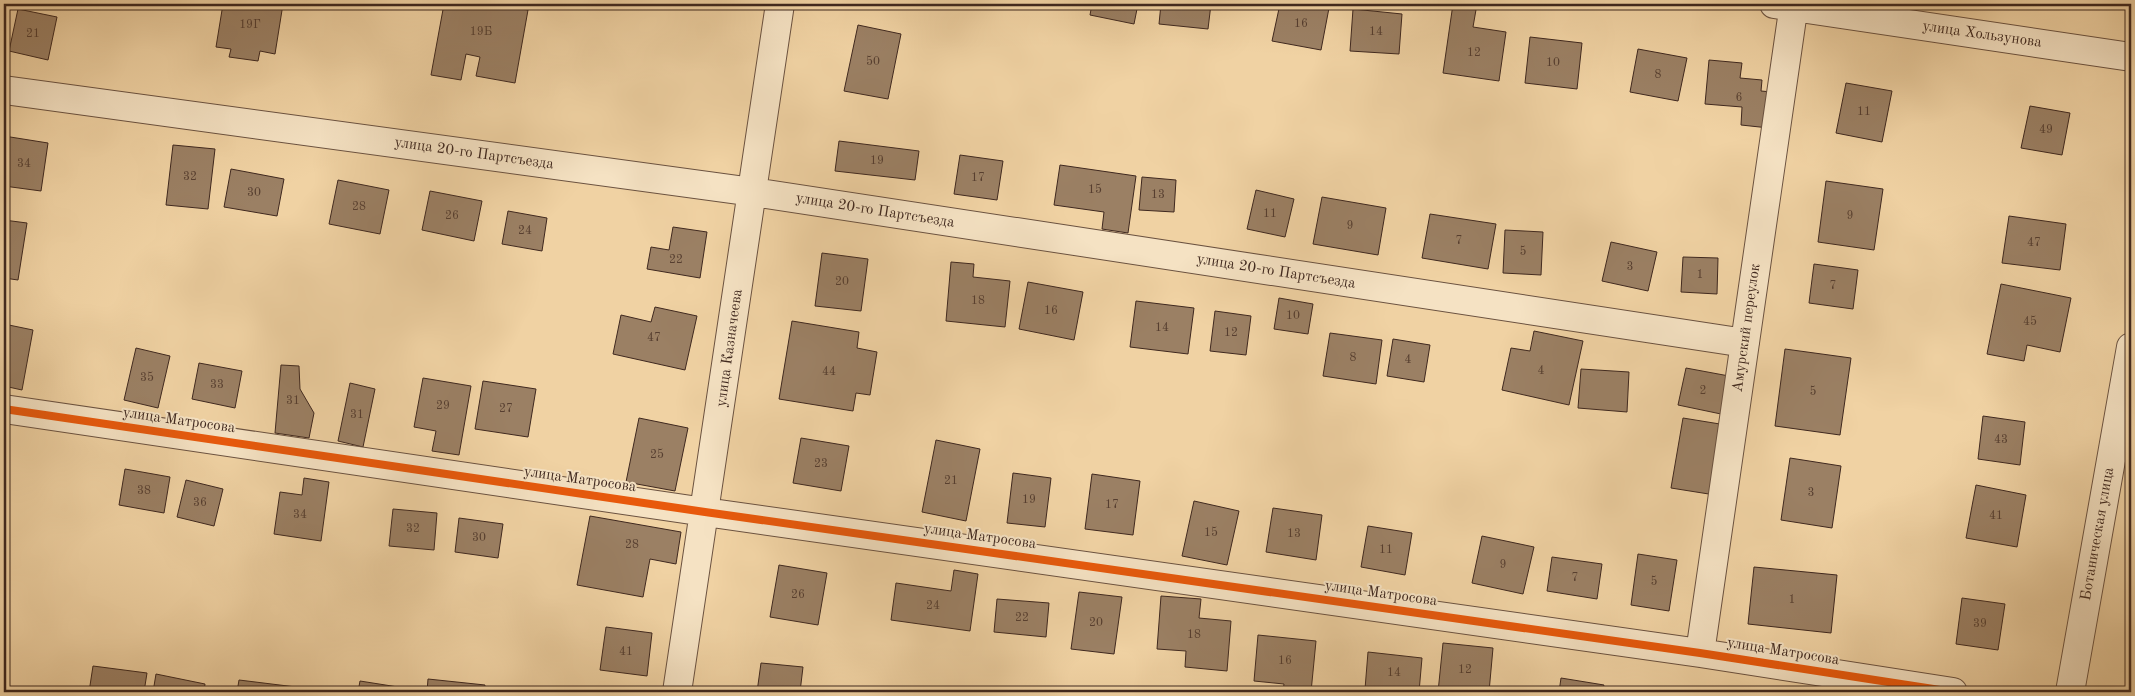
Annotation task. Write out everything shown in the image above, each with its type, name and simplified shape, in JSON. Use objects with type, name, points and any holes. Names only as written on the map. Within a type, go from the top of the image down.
[{"type":"street","name":"улица Казначеева","points":[[677,692],[780,4]]},
{"type":"street","name":"улица Хользунова","points":[[1787,5],[2131,57]]},
{"type":"street","name":"Амурский переулок","points":[[1700,653],[1745,343],[1787,5]]},
{"type":"street","name":"улица 20-го Партсъезда","points":[[4,90],[753,192],[1745,343]]},
{"type":"street","name":"Ботаническая улица","points":[[2070,692],[2131,347]]},
{"type":"street","name":"улица Матросова","points":[[4,409],[705,512],[1700,653],[1953,692]]},
{"type":"building","points":[[223,4],[283,4],[275,54],[260,51],[258,61],[229,57],[231,49],[216,47]]},
{"type":"building","points":[[444,4],[493,4],[528,10],[515,83],[476,76],[480,57],[466,54],[461,80],[431,75]]},
{"type":"building","points":[[1092,4],[1138,4],[1134,24],[1090,15]]},
{"type":"building","points":[[1161,4],[1211,4],[1208,29],[1159,24]]},
{"type":"building","points":[[1280,4],[1308,4],[1329,8],[1321,50],[1272,41]]},
{"type":"building","points":[[1453,4],[1477,4],[1473,27],[1506,32],[1499,81],[1443,73]]},
{"type":"building","points":[[18,9],[57,17],[48,60],[9,51]]},
{"type":"building","points":[[1353,9],[1402,14],[1399,54],[1350,51]]},
{"type":"building","points":[[858,25],[901,34],[888,99],[844,91]]},
{"type":"building","points":[[1530,37],[1582,43],[1577,89],[1525,83]]},
{"type":"building","points":[[1638,49],[1687,58],[1678,101],[1630,92]]},
{"type":"building","points":[[1709,60],[1742,63],[1740,78],[1762,80],[1761,91],[1772,92],[1769,128],[1741,125],[1742,107],[1705,104]]},
{"type":"building","points":[[1846,83],[1892,91],[1882,142],[1836,133]]},
{"type":"building","points":[[2030,106],[2070,113],[2062,155],[2021,148]]},
{"type":"building","points":[[4,136],[48,143],[41,191],[4,186]]},
{"type":"building","points":[[839,141],[919,151],[915,180],[835,171]]},
{"type":"building","points":[[173,145],[215,149],[208,209],[166,205]]},
{"type":"building","points":[[960,155],[1003,161],[997,200],[954,194]]},
{"type":"building","points":[[1060,165],[1136,176],[1128,233],[1102,229],[1104,212],[1054,205]]},
{"type":"building","points":[[231,169],[284,179],[277,216],[224,207]]},
{"type":"building","points":[[1142,177],[1176,180],[1174,212],[1139,210]]},
{"type":"building","points":[[338,180],[389,190],[380,234],[329,224]]},
{"type":"building","points":[[1826,181],[1883,189],[1874,250],[1818,242]]},
{"type":"building","points":[[1256,190],[1294,199],[1285,237],[1247,229]]},
{"type":"building","points":[[430,191],[482,201],[474,241],[422,230]]},
{"type":"building","points":[[1322,197],[1386,208],[1378,255],[1313,244]]},
{"type":"building","points":[[508,211],[547,218],[542,251],[502,244]]},
{"type":"building","points":[[1430,214],[1496,224],[1488,269],[1422,258]]},
{"type":"building","points":[[2009,216],[2066,224],[2060,270],[2002,263]]},
{"type":"building","points":[[4,220],[27,223],[18,280],[4,278]]},
{"type":"building","points":[[673,227],[707,232],[700,278],[647,269],[651,247],[669,250]]},
{"type":"building","points":[[1505,230],[1543,232],[1541,275],[1503,273]]},
{"type":"building","points":[[1611,242],[1657,252],[1648,291],[1602,281]]},
{"type":"building","points":[[822,253],[868,259],[861,311],[815,306]]},
{"type":"building","points":[[1683,257],[1718,258],[1717,294],[1681,292]]},
{"type":"building","points":[[951,262],[974,264],[973,277],[1010,281],[1005,327],[946,321]]},
{"type":"building","points":[[1814,264],[1858,270],[1853,309],[1809,303]]},
{"type":"building","points":[[1028,282],[1083,292],[1074,340],[1019,329]]},
{"type":"building","points":[[2001,284],[2071,298],[2060,352],[2027,345],[2024,361],[1987,354]]},
{"type":"building","points":[[1279,298],[1313,304],[1308,334],[1274,329]]},
{"type":"building","points":[[1136,301],[1194,308],[1188,354],[1130,347]]},
{"type":"building","points":[[655,307],[697,316],[685,370],[613,354],[621,315],[651,322]]},
{"type":"building","points":[[1215,311],[1251,316],[1246,355],[1210,351]]},
{"type":"building","points":[[792,321],[859,332],[857,348],[877,352],[870,395],[856,393],[853,411],[779,399]]},
{"type":"building","points":[[4,324],[33,330],[22,390],[4,386]]},
{"type":"building","points":[[1534,331],[1583,341],[1569,405],[1502,390],[1511,348],[1530,351]]},
{"type":"building","points":[[1330,333],[1382,340],[1376,384],[1323,376]]},
{"type":"building","points":[[1393,339],[1430,345],[1424,382],[1387,376]]},
{"type":"building","points":[[136,348],[170,356],[158,408],[124,400]]},
{"type":"building","points":[[1785,349],[1851,358],[1840,435],[1775,426]]},
{"type":"building","points":[[199,363],[242,371],[235,408],[192,399]]},
{"type":"building","points":[[281,365],[299,366],[300,389],[314,413],[309,438],[275,433]]},
{"type":"building","points":[[1686,368],[1729,376],[1721,414],[1678,405]]},
{"type":"building","points":[[1581,369],[1629,372],[1627,412],[1578,408]]},
{"type":"building","points":[[423,378],[471,386],[459,455],[432,451],[436,431],[414,427]]},
{"type":"building","points":[[483,381],[536,389],[528,437],[475,429]]},
{"type":"building","points":[[350,383],[375,389],[363,447],[338,441]]},
{"type":"building","points":[[1983,416],[2025,422],[2020,465],[1978,459]]},
{"type":"building","points":[[639,418],[688,428],[675,491],[626,482]]},
{"type":"building","points":[[1683,418],[1726,425],[1715,495],[1671,488]]},
{"type":"building","points":[[801,438],[849,446],[841,491],[793,483]]},
{"type":"building","points":[[936,440],[980,449],[966,521],[922,512]]},
{"type":"building","points":[[1790,458],[1841,466],[1832,528],[1781,520]]},
{"type":"building","points":[[125,469],[170,477],[164,513],[119,505]]},
{"type":"building","points":[[1013,473],[1051,478],[1045,527],[1007,523]]},
{"type":"building","points":[[1092,474],[1140,481],[1133,535],[1085,529]]},
{"type":"building","points":[[304,478],[329,482],[321,541],[274,534],[280,492],[302,495]]},
{"type":"building","points":[[186,480],[223,489],[214,526],[177,517]]},
{"type":"building","points":[[1976,485],[2026,495],[2017,547],[1966,538]]},
{"type":"building","points":[[1194,501],[1239,511],[1227,565],[1182,556]]},
{"type":"building","points":[[1273,508],[1322,515],[1316,560],[1266,552]]},
{"type":"building","points":[[393,509],[437,513],[434,550],[389,546]]},
{"type":"building","points":[[590,516],[681,532],[676,564],[650,559],[643,597],[577,585]]},
{"type":"building","points":[[459,518],[503,524],[498,558],[455,552]]},
{"type":"building","points":[[1368,526],[1412,533],[1405,575],[1361,567]]},
{"type":"building","points":[[1482,536],[1534,547],[1523,594],[1472,583]]},
{"type":"building","points":[[1638,554],[1677,560],[1669,611],[1631,605]]},
{"type":"building","points":[[1552,557],[1602,564],[1597,599],[1547,591]]},
{"type":"building","points":[[779,565],[827,573],[818,625],[770,617]]},
{"type":"building","points":[[1754,567],[1837,575],[1831,633],[1748,624]]},
{"type":"building","points":[[954,570],[978,574],[970,631],[891,620],[896,583],[951,591]]},
{"type":"building","points":[[1079,592],[1122,597],[1114,654],[1071,649]]},
{"type":"building","points":[[1161,596],[1201,599],[1199,618],[1231,621],[1227,671],[1185,667],[1186,651],[1157,649]]},
{"type":"building","points":[[1962,598],[2005,604],[1998,650],[1956,644]]},
{"type":"building","points":[[997,599],[1049,603],[1046,637],[994,632]]},
{"type":"building","points":[[606,627],[652,633],[647,676],[600,670]]},
{"type":"building","points":[[1258,635],[1316,641],[1311,692],[1283,692],[1284,684],[1254,681]]},
{"type":"building","points":[[1443,643],[1493,648],[1489,692],[1438,692]]},
{"type":"building","points":[[1368,652],[1422,658],[1419,692],[1365,689]]},
{"type":"building","points":[[761,663],[803,667],[800,692],[757,692]]},
{"type":"building","points":[[93,666],[147,673],[144,692],[89,692]]},
{"type":"building","points":[[156,674],[205,684],[204,692],[153,692]]},
{"type":"building","points":[[1561,678],[1604,685],[1602,692],[1559,692]]},
{"type":"building","points":[[428,679],[485,685],[484,692],[427,692]]},
{"type":"building","points":[[239,680],[304,688],[304,692],[237,692]]},
{"type":"building","points":[[360,681],[398,687],[397,692],[358,692]]},
{"type":"cycle path","points":[[4,409],[705,512],[1700,653],[1953,692]]}]
